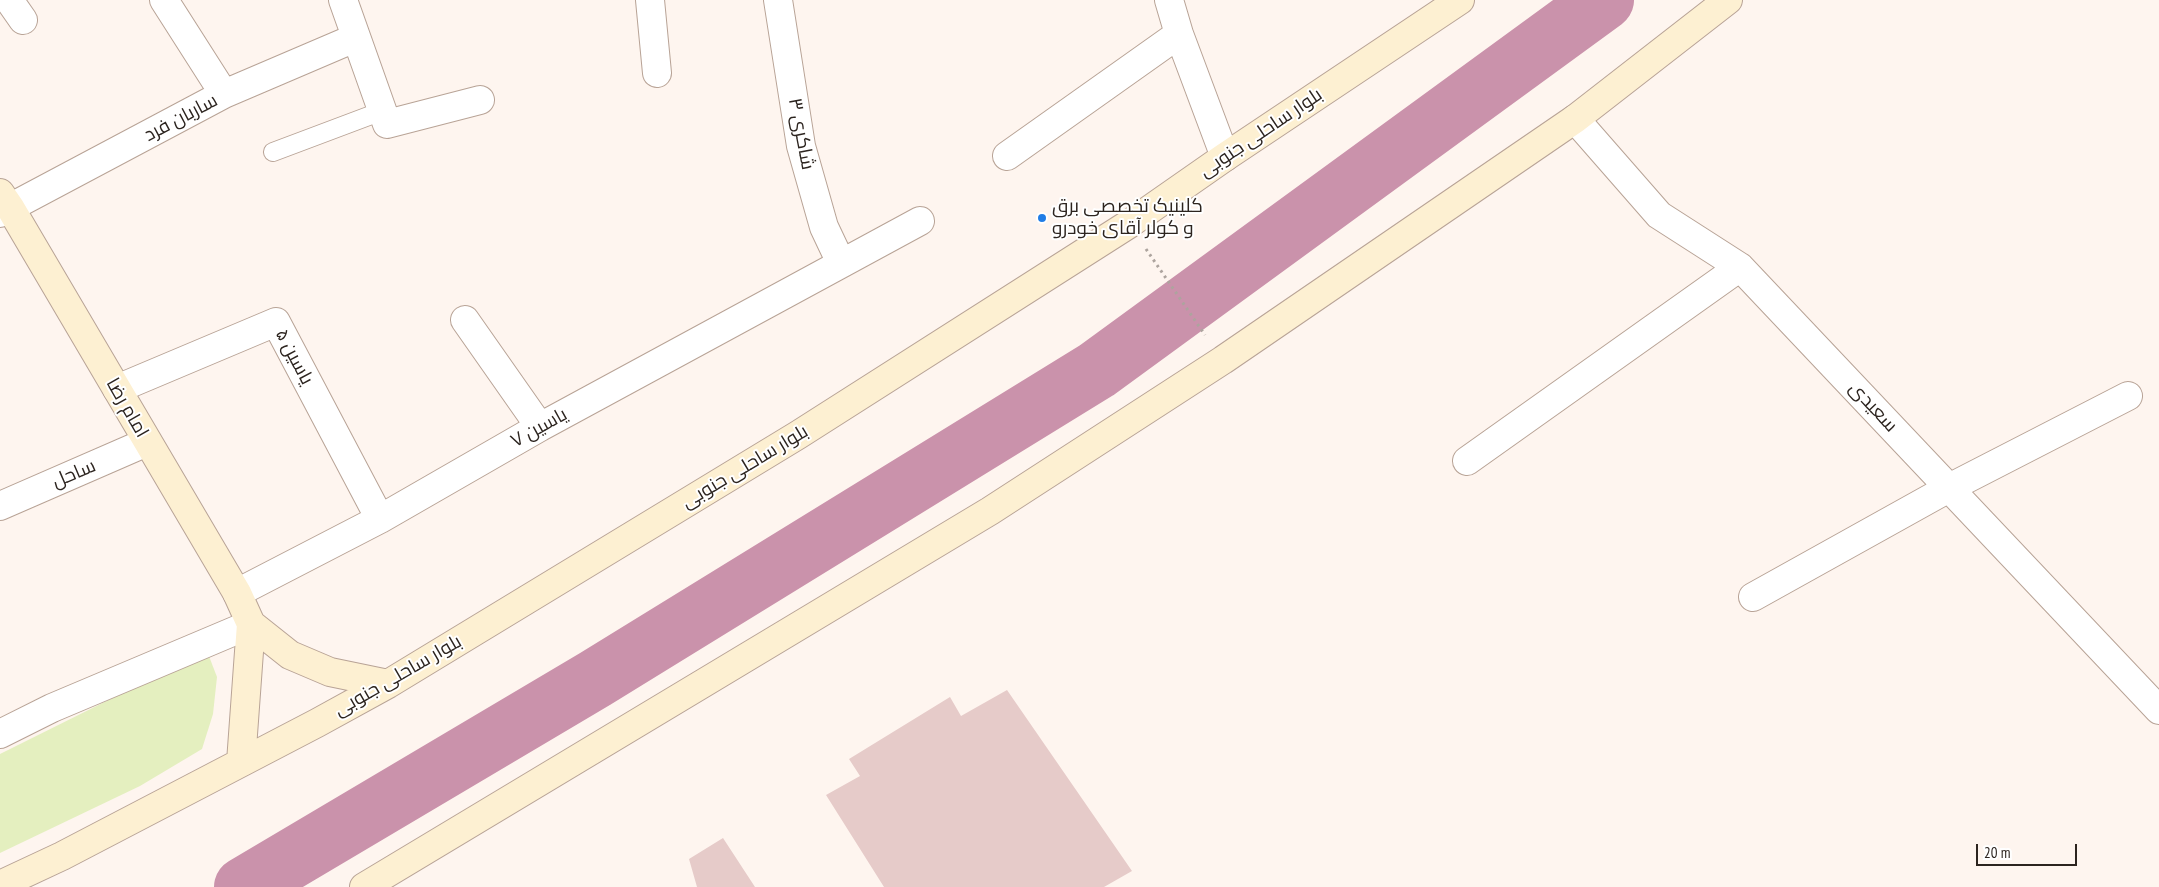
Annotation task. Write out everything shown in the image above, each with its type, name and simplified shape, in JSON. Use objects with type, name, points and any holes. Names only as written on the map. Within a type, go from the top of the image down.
[{"type":"main road","name":"بلوار ساحلی جنوبی","points":[[0,885],[62,856],[318,723],[388,684],[798,435],[1129,224],[1225,157],[1460,0]]},
{"type":"main road","points":[[364,887],[990,511],[1223,360],[1575,119],[1728,0]]},
{"type":"main road","name":"امام رضا","points":[[4,205],[147,442],[236,593],[251,624]]},
{"type":"main road","points":[[251,624],[290,655],[330,672],[388,684]]},
{"type":"main road","points":[[241,762],[251,624]]},
{"type":"street","points":[[164,0],[224,94]]},
{"type":"street","points":[[343,0],[387,124],[480,100]]},
{"type":"street","points":[[650,0],[657,74]]},
{"type":"street","name":"شاکری ۳","points":[[778,0],[801,146],[824,227],[841,263]]},
{"type":"street","points":[[1169,0],[1179,34],[1225,157]]},
{"type":"street","points":[[1007,156],[1179,34]]},
{"type":"street","name":"ساربان فرد","points":[[4,205],[224,94],[355,38]]},
{"type":"street","name":"سعیدی","points":[[1575,119],[1659,215],[1740,267],[2159,710]]},
{"type":"street","name":"یاسین ۷","points":[[236,593],[380,519],[540,427],[920,221]]},
{"type":"street","points":[[1467,461],[1740,267]]},
{"type":"street","points":[[465,320],[540,427]]},
{"type":"street","name":"یاسین ۵","points":[[116,390],[276,322],[380,519]]},
{"type":"street","points":[[1753,597],[1949,488],[2128,396]]},
{"type":"street","name":"ساحل","points":[[0,506],[147,442]]},
{"type":"street","points":[[0,734],[52,708],[251,624]]},
{"type":"lane","points":[[273,152],[382,111]]},
{"type":"path","points":[[1129,224],[1223,360]]},
{"type":"green space","points":[[207,651],[217,677],[213,714],[202,749],[140,786],[0,853],[0,754]]},
{"type":"building","points":[[1007,690],[1132,871],[1104,887],[884,887],[826,795],[860,776],[849,759],[950,697],[961,716]]},
{"type":"building","points":[[723,838],[755,887],[697,887],[689,859]]},
{"type":"waterway","points":[[244,887],[595,679],[1097,370],[1604,0]]},
{"type":"place","name":"کلینیک تخصصی برق و کولر آقای خودرو","points":[[1042,218]]}]
